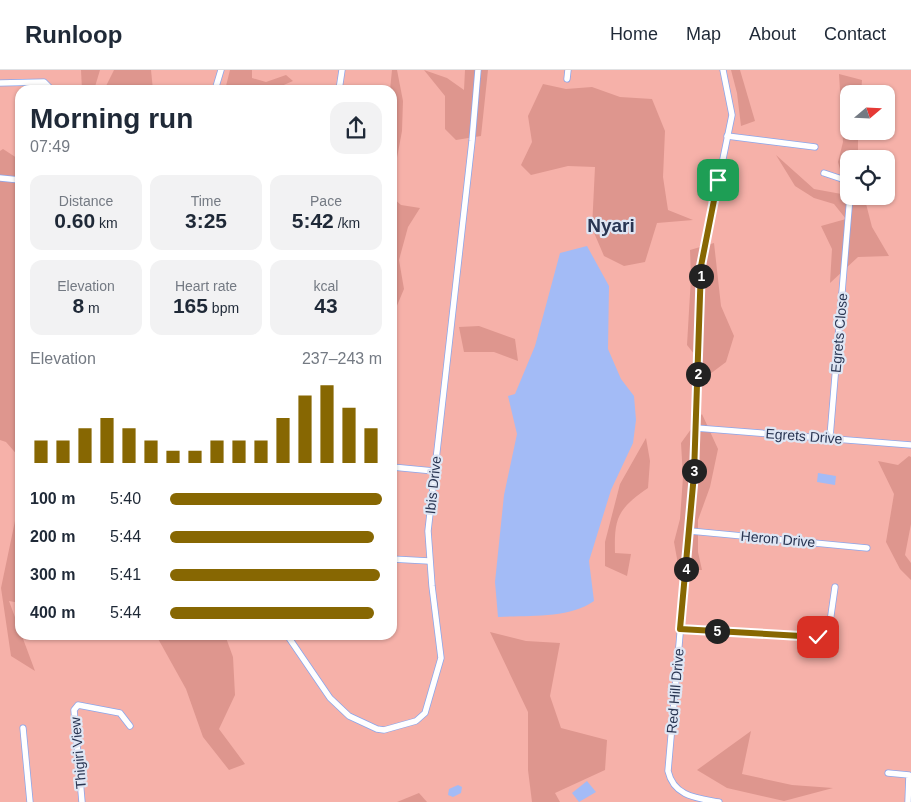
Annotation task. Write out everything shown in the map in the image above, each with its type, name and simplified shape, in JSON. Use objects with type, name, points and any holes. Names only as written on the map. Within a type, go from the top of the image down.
[{"type":"street","points":[[216,85],[221,70]]},
{"type":"street","points":[[340,85],[342,70]]},
{"type":"street","name":"Ibis Drive","points":[[290,640],[330,698],[349,716],[384,730],[416,721],[425,713],[441,658],[429,561],[428,532],[472,141],[478,70]]},
{"type":"street","points":[[567,79],[568,70]]},
{"type":"street","name":"Red Hill Drive","points":[[719,802],[690,796],[679,791],[672,784],[668,771],[690,531],[696,428],[701,266],[732,115],[723,70]]},
{"type":"street","points":[[0,82],[44,82],[49,85]]},
{"type":"street","points":[[728,136],[815,147]]},
{"type":"street","points":[[824,173],[840,178]]},
{"type":"street","points":[[0,178],[15,180]]},
{"type":"street","name":"Egrets Close","points":[[830,437],[849,205]]},
{"type":"street","name":"Egrets Drive","points":[[696,428],[830,437],[911,445]]},
{"type":"street","points":[[397,468],[434,472]]},
{"type":"street","name":"Heron Drive","points":[[690,531],[867,548]]},
{"type":"street","points":[[397,559],[429,561]]},
{"type":"street","points":[[680,629],[818,637],[828,629],[835,587]]},
{"type":"street","name":"Thigiri View","points":[[82,802],[74,710],[78,705],[120,713],[130,726]]},
{"type":"street","points":[[23,728],[30,802]]},
{"type":"street","points":[[888,773],[909,776],[908,802]]},
{"type":"shaded area","points":[[0,70],[911,70],[911,802],[0,802]]},
{"type":"shaded area","points":[[81,70],[100,70],[96,85],[82,85]]},
{"type":"shaded area","points":[[114,70],[151,70],[152,85],[106,85]]},
{"type":"shaded area","points":[[230,70],[252,70],[252,78],[266,82],[286,75],[293,81],[284,85],[226,85]]},
{"type":"shaded area","points":[[392,70],[397,70],[403,101],[402,131],[397,158],[397,85],[390,85]]},
{"type":"shaded area","points":[[424,70],[447,78],[464,90],[465,70],[488,70],[481,136],[456,140],[445,129],[445,96]]},
{"type":"shaded area","points":[[731,70],[740,70],[755,121],[741,126],[737,93]]},
{"type":"shaded area","points":[[839,74],[862,80],[862,85],[840,85],[840,91]]},
{"type":"shaded area","points":[[543,84],[566,89],[592,87],[620,97],[652,99],[665,131],[663,177],[668,210],[693,220],[657,223],[645,262],[624,266],[604,256],[592,228],[595,167],[568,166],[531,175],[521,165],[532,142],[528,116]]},
{"type":"shaded area","points":[[843,140],[858,140],[858,150],[841,150]]},
{"type":"shaded area","points":[[3,149],[15,157],[15,452],[6,442],[0,440],[0,151]]},
{"type":"shaded area","points":[[776,155],[814,189],[840,194],[840,205],[866,205],[872,227],[889,256],[858,257],[830,283],[832,249],[821,226],[846,219],[834,204],[814,198],[795,186]]},
{"type":"shaded area","points":[[397,201],[401,205],[420,208],[408,227],[399,260],[404,289],[397,306]]},
{"type":"shaded area","points":[[714,243],[721,306],[734,336],[726,362],[710,374],[687,345],[691,277],[690,250]]},
{"type":"shaded area","points":[[479,326],[515,339],[518,361],[494,352],[464,352],[459,327]]},
{"type":"shaded area","points":[[702,414],[718,449],[710,487],[698,520],[698,552],[702,570],[679,570],[674,542],[680,519],[683,477],[681,443]]},
{"type":"shaded area","points":[[646,438],[650,461],[648,488],[624,508],[617,522],[615,553],[631,554],[627,576],[605,566],[605,542],[620,484]]},
{"type":"shaded area","points":[[909,456],[911,457],[911,524],[905,555],[911,563],[911,580],[900,569],[886,542],[894,494],[878,461],[898,465]]},
{"type":"shaded area","points":[[15,521],[15,602],[9,601],[15,617],[15,640],[23,640],[35,671],[11,656],[1,588]]},
{"type":"shaded area","points":[[490,632],[526,641],[560,643],[550,696],[561,728],[607,740],[605,770],[555,793],[560,802],[532,802],[528,770],[528,712]]},
{"type":"shaded area","points":[[159,640],[227,640],[233,657],[235,695],[219,729],[245,764],[229,770],[203,737],[186,689]]},
{"type":"shaded area","points":[[751,731],[742,774],[792,785],[833,788],[784,801],[727,788],[697,770]]},
{"type":"shaded area","points":[[419,793],[427,802],[397,802]]},
{"type":"water","points":[[587,246],[609,286],[608,349],[621,379],[634,396],[636,420],[633,443],[611,490],[589,561],[594,601],[573,611],[561,613],[498,617],[495,582],[504,495],[517,434],[508,396],[515,394],[535,346],[560,253]]},
{"type":"water","points":[[818,473],[836,476],[835,485],[817,482]]},
{"type":"water","points":[[587,781],[596,792],[579,802],[572,793]]},
{"type":"water","points":[[458,785],[462,787],[461,793],[453,797],[448,795],[449,789]]},
{"type":"district","name":"Nyari","points":[[611,225]]},
{"type":"route","points":[[718,180],[701,266],[694,474],[680,629],[818,637]]}]
